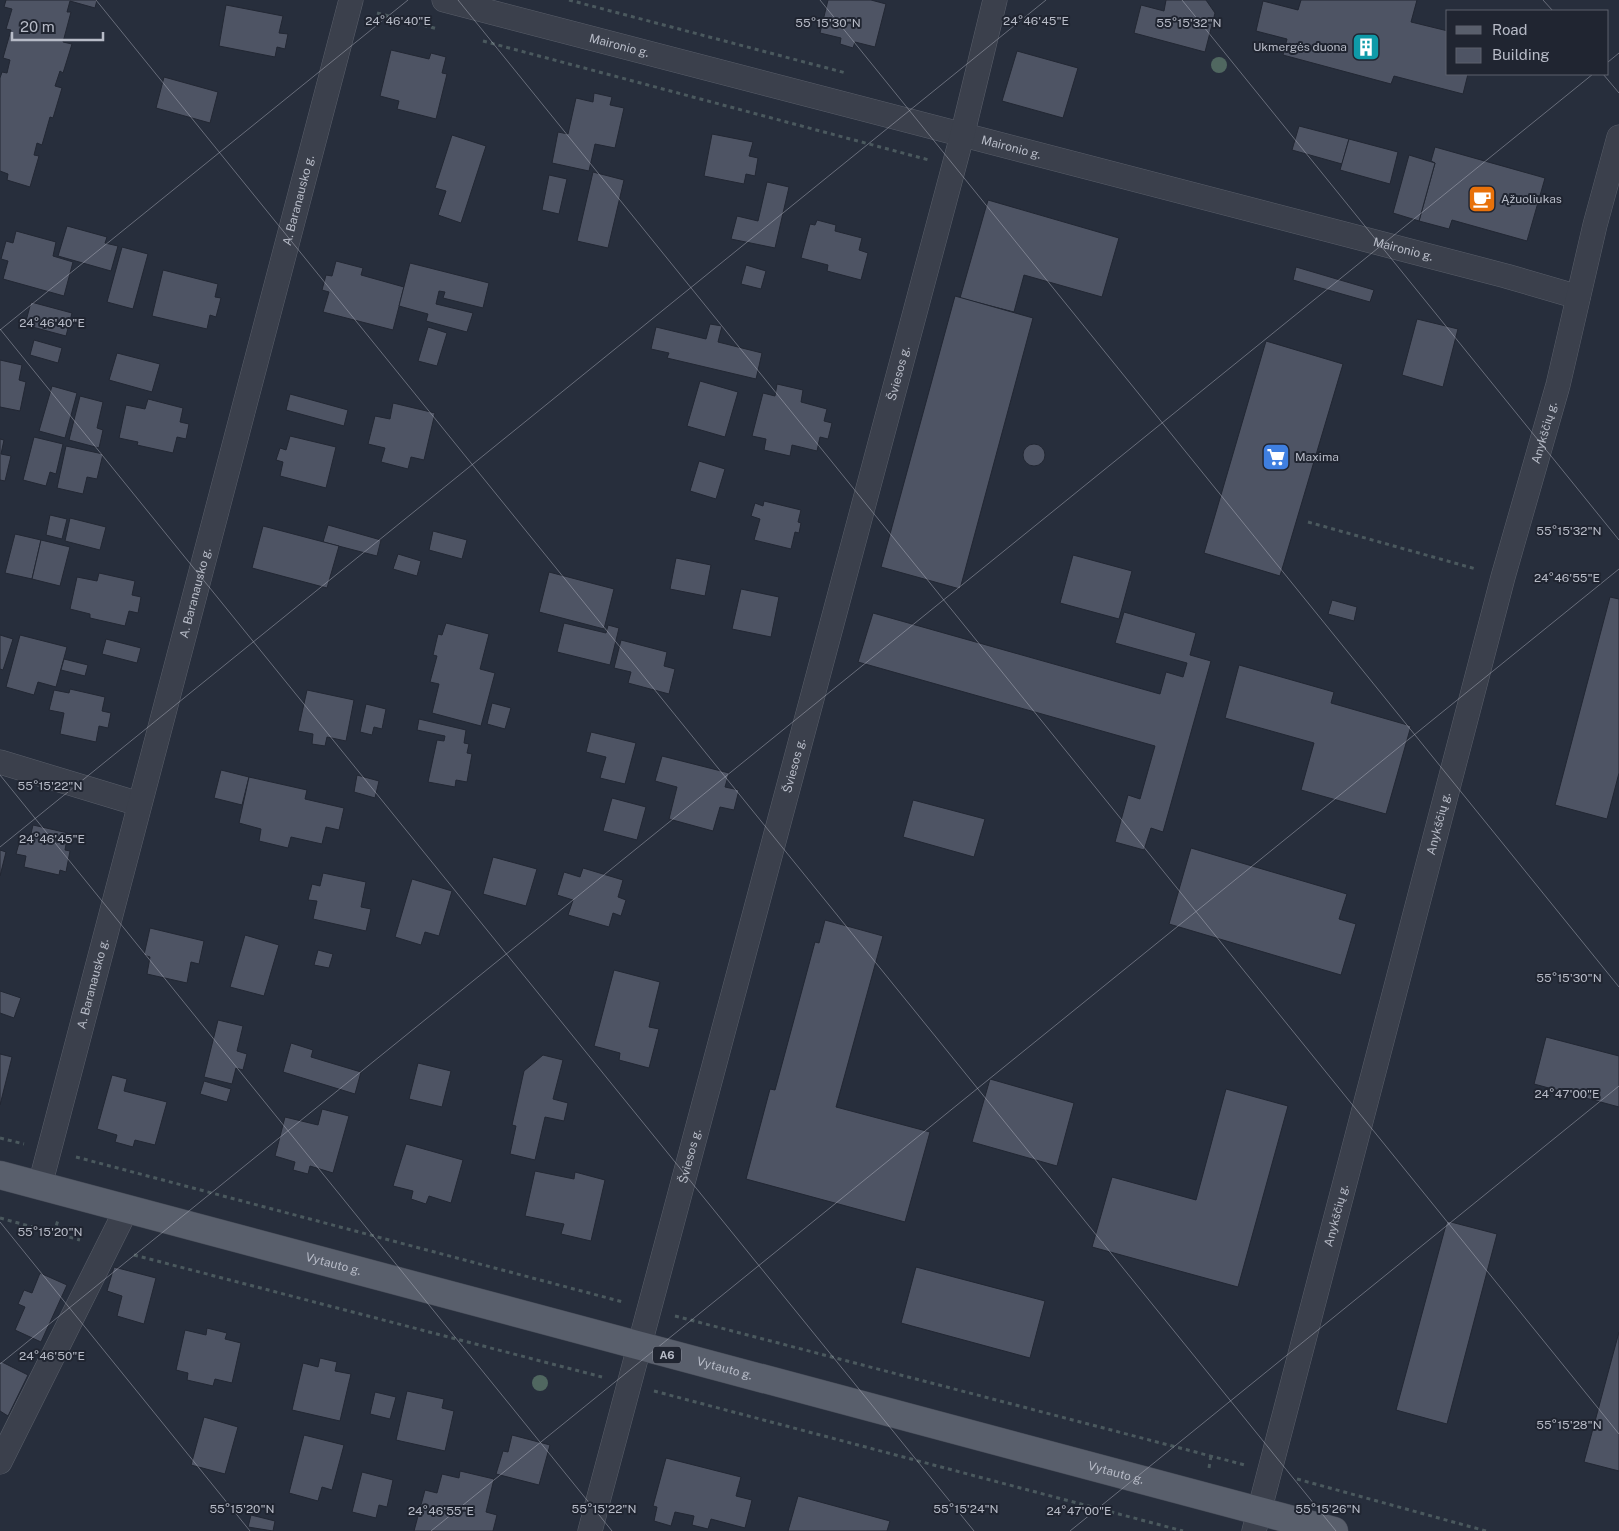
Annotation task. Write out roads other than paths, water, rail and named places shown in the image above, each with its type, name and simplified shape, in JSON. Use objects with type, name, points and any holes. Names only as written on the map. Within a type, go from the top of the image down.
[{"type":"main road","name":"Vytauto g.","points":[[0,1175],[638,1347],[1256,1521],[1334,1531]]},
{"type":"street","name":"Maironio g.","points":[[444,0],[1506,276],[1578,298]]},
{"type":"street","name":"Šviesos g.","points":[[590,1531],[954,167],[995,0]]},
{"type":"street","name":"A. Baranausko g.","points":[[40,1185],[351,3]]},
{"type":"street","name":"Anykščių g.","points":[[1256,1521],[1504,577],[1558,385],[1619,137]]},
{"type":"street","points":[[0,762],[139,804]]},
{"type":"street","points":[[0,1462],[127,1208]]},
{"type":"place","name":"Ukmergės duona","points":[[1366,47]]},
{"type":"place","name":"Ąžuoliukas","points":[[1482,199]]},
{"type":"place","name":"Maxima","points":[[1276,457]]}]
